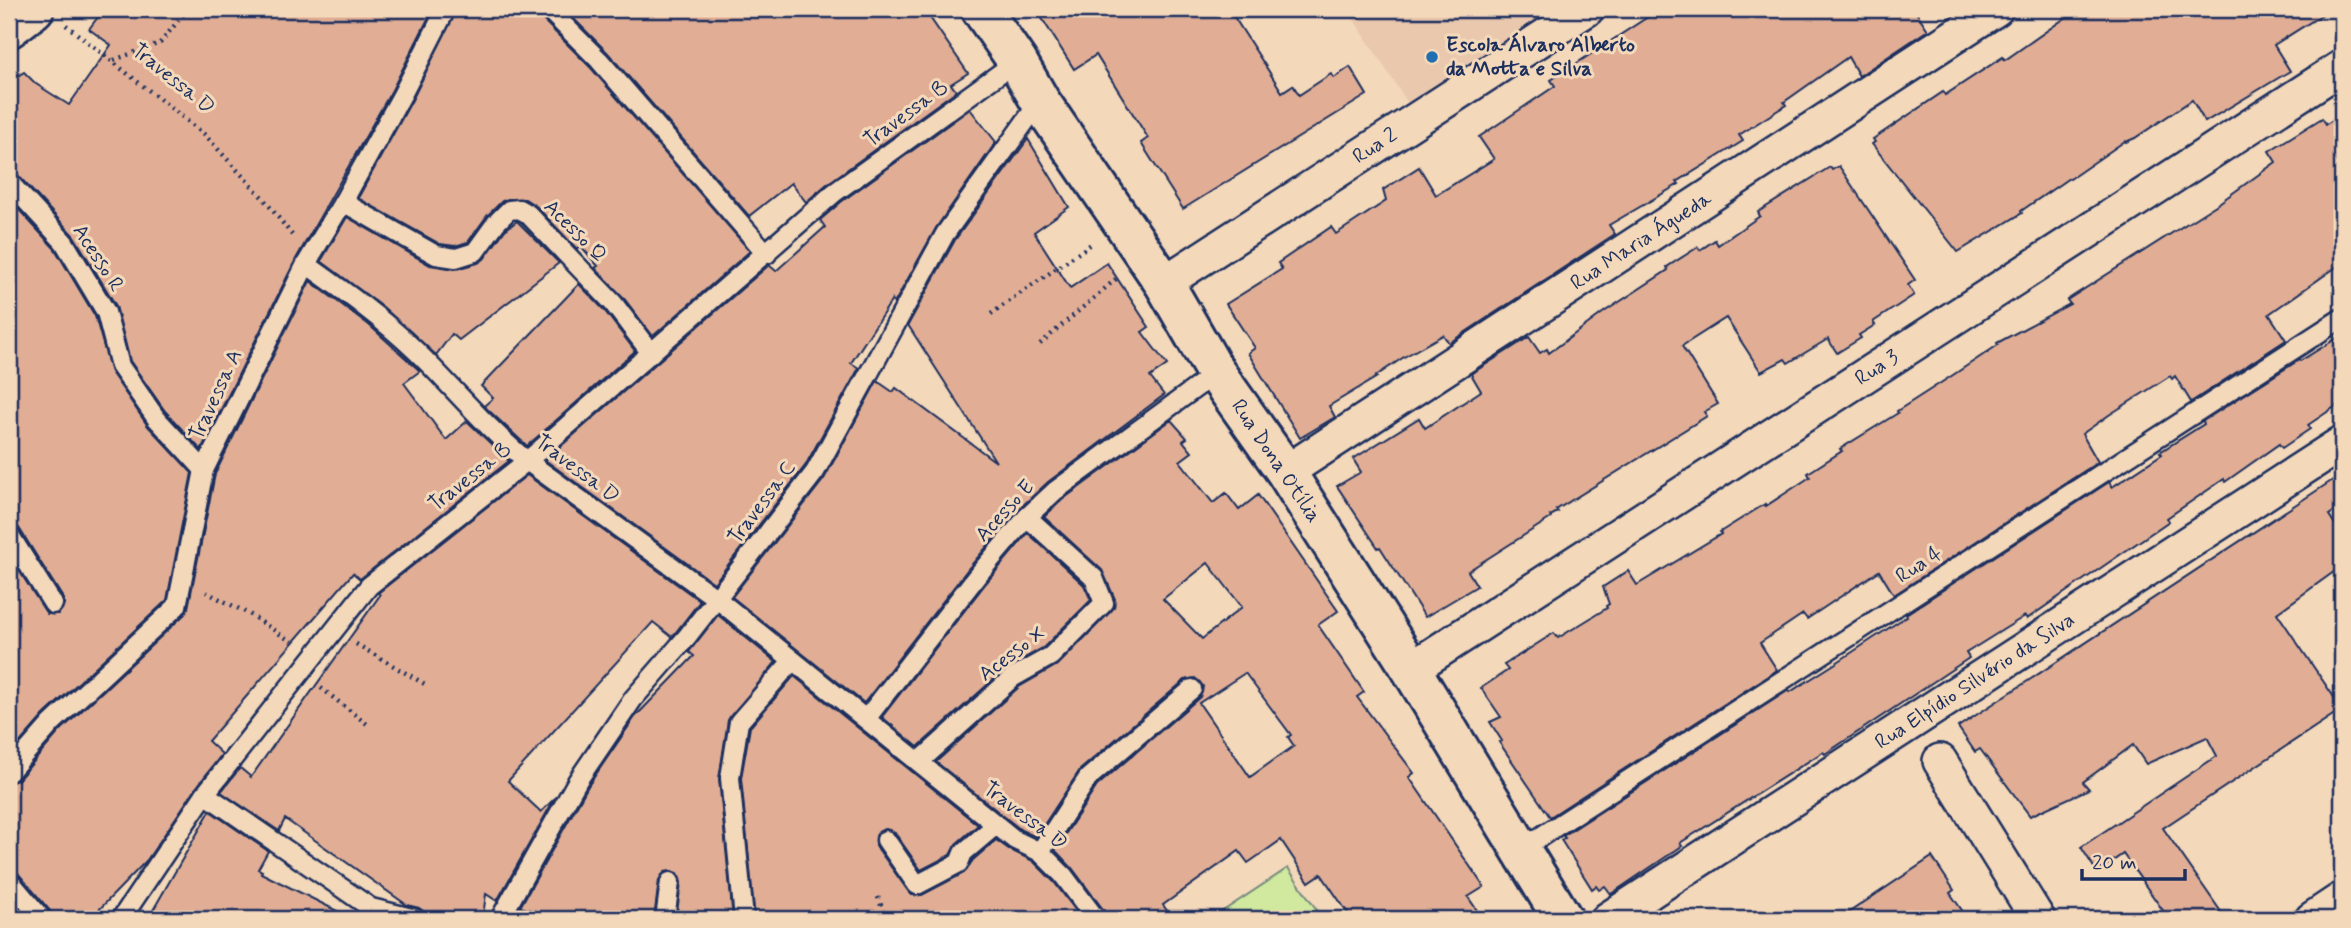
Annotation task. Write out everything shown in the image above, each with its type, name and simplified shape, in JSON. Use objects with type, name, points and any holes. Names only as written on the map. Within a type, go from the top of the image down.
[{"type":"street","name":"Rua Dona Otília","points":[[981,9],[1154,269],[1216,373],[1286,472],[1411,669],[1563,919]]},
{"type":"street","name":"Rua 2","points":[[1154,269],[1587,9]]},
{"type":"street","name":"Rua Maria Águeda","points":[[1286,472],[1996,9]]},
{"type":"street","points":[[9,28],[48,16]]},
{"type":"street","name":"Rua 3","points":[[1411,669],[2342,66]]},
{"type":"street","name":"Rua Elpídio Silvério da Silva","points":[[1608,919],[2342,443]]},
{"type":"street","points":[[1940,761],[2038,919]]},
{"type":"street","points":[[2312,919],[2342,899]]},
{"type":"lane","name":"Travessa A","points":[[9,772],[52,723],[177,606],[204,470],[306,264],[402,95],[446,9]]},
{"type":"lane","points":[[548,9],[599,60],[767,254]]},
{"type":"lane","name":"Travessa B","points":[[121,919],[205,794],[369,586],[527,461],[834,193],[1017,61]]},
{"type":"lane","name":"Travessa C","points":[[500,919],[578,780],[634,699],[717,600],[815,472],[945,234],[1040,101]]},
{"type":"lane","name":"Acesso R","points":[[9,182],[64,242],[106,312],[120,366],[156,418],[204,470]]},
{"type":"lane","name":"Acesso Q","points":[[343,202],[436,255],[456,258],[475,252],[509,210],[519,209],[528,214],[613,303],[651,353]]},
{"type":"lane","name":"Travessa D","points":[[306,264],[383,321],[416,351],[498,437],[527,461],[717,600],[1015,840],[1040,852],[1063,875],[1096,919]]},
{"type":"lane","name":"Rua 4","points":[[1520,850],[2342,318]]},
{"type":"lane","name":"Acesso E","points":[[866,719],[977,576],[1027,517],[1055,491],[1216,373]]},
{"type":"lane","name":"Acesso X","points":[[919,762],[1012,678],[1051,656],[1104,603],[1094,578],[1027,517]]},
{"type":"lane","points":[[9,534],[53,604]]},
{"type":"lane","points":[[744,919],[730,778],[739,722],[792,661]]},
{"type":"lane","points":[[1040,852],[1088,778],[1192,689]]},
{"type":"lane","points":[[205,794],[371,908],[416,919]]},
{"type":"lane","points":[[886,840],[917,885],[959,863],[963,853],[996,825]]},
{"type":"lane","points":[[9,880],[42,919]]},
{"type":"lane","points":[[665,919],[670,882]]},
{"type":"path","points":[[113,60],[160,43],[188,9]]},
{"type":"path","name":"Travessa D","points":[[48,16],[113,60],[204,134],[289,228],[306,264]]},
{"type":"path","points":[[991,314],[1122,222]]},
{"type":"path","points":[[1040,344],[1154,269]]},
{"type":"path","points":[[183,580],[249,614],[313,656]]},
{"type":"path","points":[[333,631],[428,686]]},
{"type":"path","points":[[301,672],[367,724]]},
{"type":"path","points":[[878,898],[886,919]]},
{"type":"shaded area","name":"Escola Álvaro Alberto da Motta e Silva","points":[[1347,9],[1560,9],[1409,105]]},
{"type":"green space","points":[[1288,868],[1323,919],[1211,919]]},
{"type":"building","points":[[104,9],[400,9],[407,13],[410,9],[433,9],[392,90],[296,259],[201,450],[165,411],[130,361],[116,306],[74,236],[17,174],[9,171],[9,82],[24,72],[36,84],[69,105],[111,45],[89,29]]},
{"type":"building","points":[[457,9],[537,9],[540,17],[591,68],[750,251],[653,336],[622,296],[595,268],[598,266],[581,246],[577,249],[536,206],[525,199],[502,201],[468,242],[455,246],[440,244],[358,198],[412,100]]},
{"type":"building","points":[[564,9],[924,9],[968,73],[951,84],[956,91],[806,202],[791,183],[749,216],[608,53]]},
{"type":"building","points":[[1036,9],[1229,9],[1282,92],[1293,85],[1299,95],[1331,74],[1334,78],[1350,67],[1367,95],[1183,209],[1141,143],[1148,138],[1096,55],[1074,69]]},
{"type":"building","points":[[1660,9],[1914,9],[1928,30],[1859,76],[1848,57],[1784,102],[1786,105],[1739,135],[1743,141],[1677,182],[1679,184],[1609,225],[1615,234],[1449,343],[1443,335],[1404,357],[1329,406],[1335,417],[1300,438],[1248,353],[1255,348],[1226,304],[1282,269],[1278,263],[1331,227],[1336,234],[1386,201],[1383,190],[1419,167],[1436,195],[1494,159],[1479,137],[1555,86],[1551,80]]},
{"type":"building","points":[[2078,9],[2331,9],[2274,45],[2290,71],[2205,122],[2192,100],[2069,178],[2021,211],[2022,213],[1958,252],[1872,144],[1875,142],[1873,139],[1943,92],[1945,95],[2003,57],[2005,60]]},
{"type":"building","points":[[970,109],[996,142],[936,228],[894,304],[892,300],[851,363],[859,368],[805,466],[714,583],[545,460],[769,265],[776,271],[825,227],[820,220],[841,202]]},
{"type":"building","points":[[2342,115],[2342,263],[2269,314],[2286,340],[2191,402],[2175,376],[2172,379],[2170,376],[2109,415],[2082,434],[2098,462],[1894,595],[1879,571],[1807,619],[1803,614],[1760,643],[1777,670],[1550,817],[1499,742],[1502,741],[1490,722],[1501,717],[1481,688],[1508,670],[1504,665],[1554,633],[1558,638],[1607,608],[1609,604],[1603,587],[1628,571],[1637,585],[1765,504],[1766,506],[1810,477],[1808,473],[1842,451],[1840,449],[1898,413],[1897,411],[1998,345],[1997,343],[2070,304],[2067,300],[2219,203],[2276,162],[2269,151],[2322,118],[2326,124]]},
{"type":"building","points":[[1028,139],[1069,207],[1034,232],[1070,288],[1107,263],[1149,327],[1142,332],[1167,365],[1150,377],[1164,395],[1048,482],[1019,509],[968,569],[864,703],[732,597],[824,479],[877,381],[893,392],[896,388],[996,462],[908,325],[955,240]]},
{"type":"building","points":[[1839,166],[1915,280],[1908,285],[1914,295],[1873,322],[1875,325],[1859,335],[1861,338],[1837,353],[1828,339],[1788,363],[1785,359],[1761,372],[1726,318],[1682,346],[1718,404],[1704,412],[1707,416],[1556,510],[1558,512],[1550,516],[1551,518],[1468,571],[1477,586],[1425,617],[1337,486],[1361,472],[1353,459],[1419,418],[1425,428],[1481,391],[1471,374],[1529,337],[1540,353],[1547,349],[1549,353],[1698,247],[1700,250],[1715,240],[1718,245],[1760,216],[1758,212],[1830,167],[1832,170]]},
{"type":"building","points":[[9,199],[55,249],[95,316],[111,372],[148,426],[192,473],[167,600],[44,715],[9,755],[9,555],[47,614],[58,614],[64,604],[63,598],[19,528],[9,523]]},
{"type":"building","points":[[347,217],[430,265],[455,269],[484,259],[505,230],[517,221],[559,263],[459,340],[452,334],[436,355],[383,307],[321,261]]},
{"type":"building","points":[[310,281],[369,325],[420,371],[404,383],[446,440],[467,421],[509,461],[360,579],[353,573],[208,741],[222,754],[147,860],[90,919],[53,919],[51,912],[18,873],[9,869],[9,783],[18,780],[60,731],[185,614],[215,474]]},
{"type":"building","points":[[579,284],[604,310],[635,351],[527,446],[484,406],[493,398],[481,386]]},
{"type":"building","points":[[2342,335],[2342,402],[2308,425],[2310,429],[2282,448],[2279,444],[2225,482],[2224,479],[2167,518],[2169,521],[2027,619],[2025,616],[1966,653],[1969,658],[1825,754],[1823,752],[1680,843],[1682,846],[1611,894],[1605,886],[1599,890],[1596,886],[1592,889],[1561,840],[1565,838],[1563,836],[1789,690],[1790,692],[1836,663],[1907,616],[1906,614],[2109,482],[2112,487],[2204,424],[2203,421]]},
{"type":"building","points":[[1171,420],[1187,438],[1183,441],[1192,452],[1180,461],[1213,503],[1226,493],[1239,510],[1258,495],[1338,611],[1318,625],[1364,692],[1357,697],[1414,773],[1409,777],[1484,887],[1468,897],[1483,919],[1352,919],[1321,874],[1309,882],[1281,840],[1248,863],[1239,851],[1163,905],[1173,919],[1107,919],[1105,912],[1072,868],[1055,850],[1097,786],[1200,697],[1203,686],[1195,678],[1185,680],[1080,770],[1036,837],[1021,830],[936,762],[1019,687],[1059,664],[1112,610],[1115,599],[1102,570],[1044,517],[1062,500]],"holes":[[[1208,563],[1242,607],[1202,639],[1163,599]],[[1245,673],[1291,735],[1288,737],[1294,746],[1250,777],[1199,703]]]},
{"type":"building","points":[[2342,474],[2342,506],[2329,515],[2342,535],[2342,566],[2277,613],[2342,709],[2163,828],[2226,919],[2169,919],[2123,854],[2097,872],[2081,847],[2217,756],[2207,737],[2146,764],[2133,745],[2083,782],[2089,789],[2030,816],[1980,749],[1975,752],[1958,727]]},
{"type":"building","points":[[527,475],[700,601],[672,637],[653,622],[508,781],[541,812],[555,798],[497,901],[486,894],[483,916],[426,914],[419,908],[407,905],[285,819],[279,831],[221,792],[240,768],[251,777],[380,595],[378,593]]},
{"type":"building","points":[[1028,533],[1084,585],[1091,600],[1044,647],[1004,670],[918,747],[882,717]]},
{"type":"building","points":[[718,615],[776,662],[728,720],[719,779],[733,919],[676,919],[681,883],[677,873],[671,871],[665,872],[659,880],[654,919],[572,919],[520,907],[588,786],[635,717],[694,656],[689,652]]},
{"type":"building","points":[[794,676],[978,825],[956,844],[950,855],[921,870],[895,833],[886,829],[879,831],[876,846],[911,895],[922,895],[964,873],[973,860],[996,840],[1033,861],[1054,882],[1082,919],[755,919],[741,778],[750,727]]},
{"type":"building","points":[[210,811],[268,851],[258,869],[261,873],[353,919],[148,919]]},
{"type":"building","points":[[1932,857],[1954,890],[1950,893],[1968,919],[1839,919]]},
{"type":"place","name":"Escola Álvaro Alberto da Motta e Silva","points":[[1432,57]]}]
